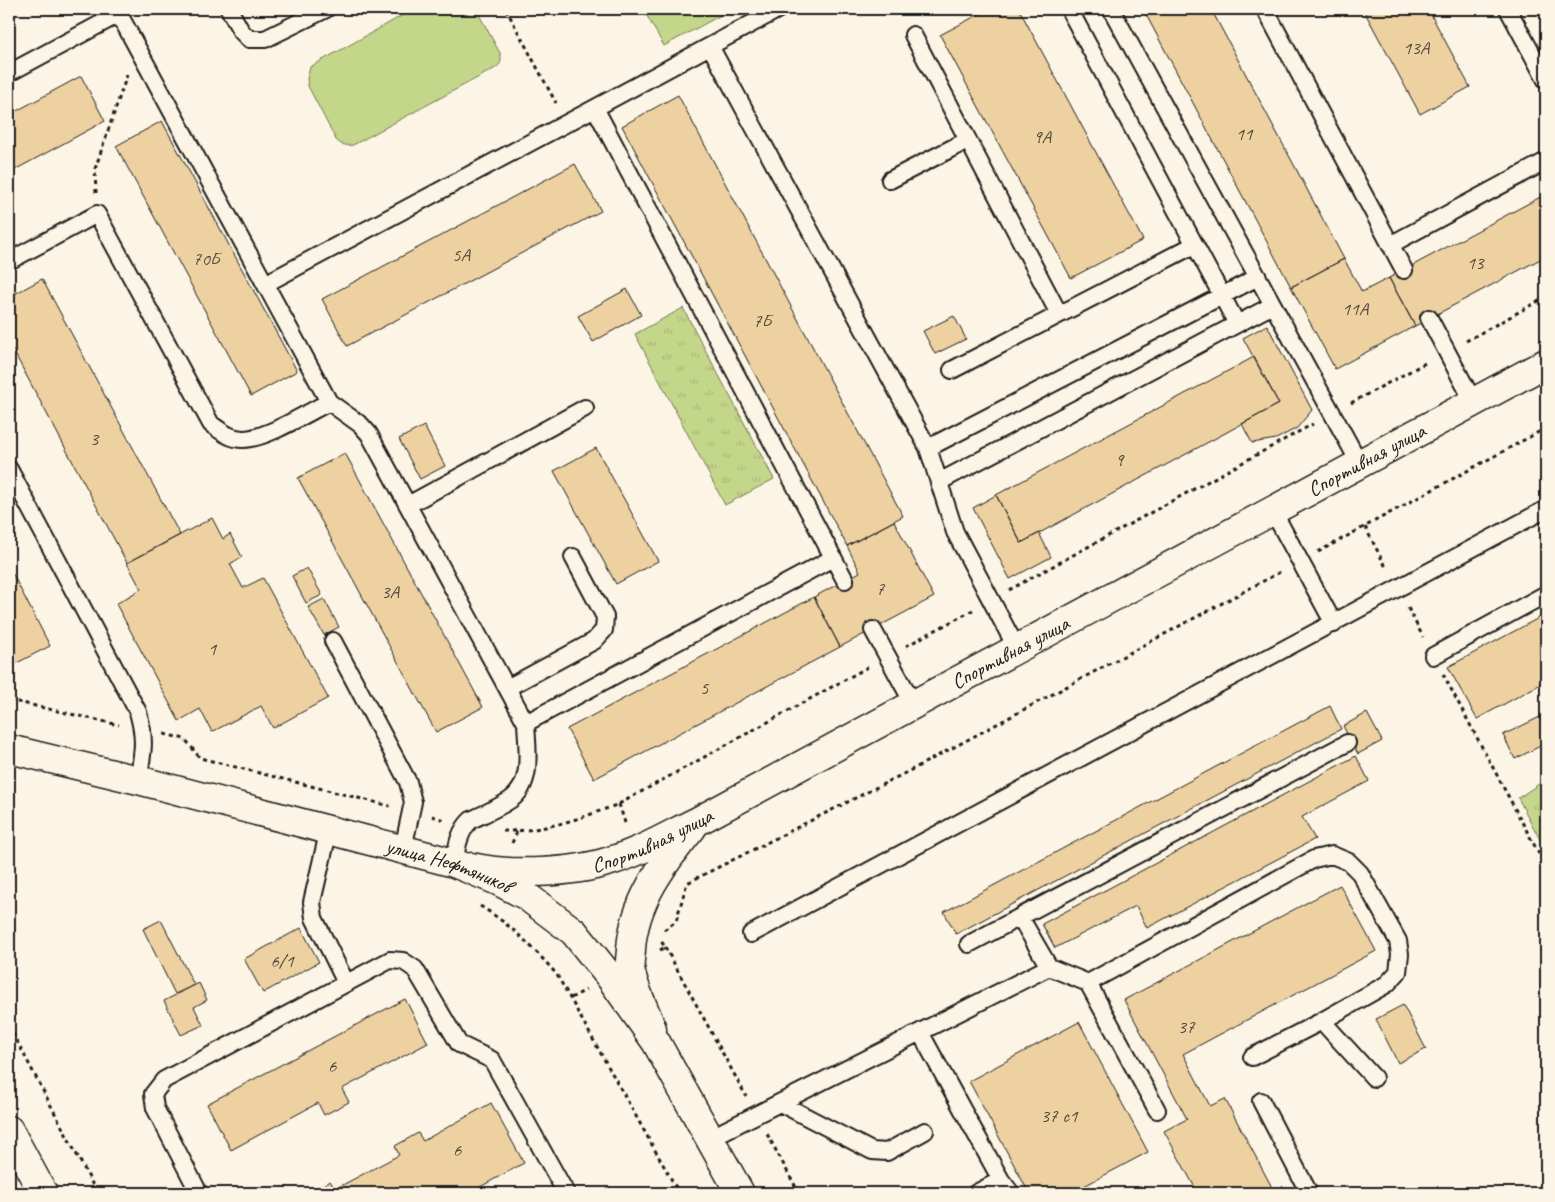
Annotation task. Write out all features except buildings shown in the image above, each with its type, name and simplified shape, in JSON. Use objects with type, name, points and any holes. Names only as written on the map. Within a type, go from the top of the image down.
[{"type":"street","name":"Спортивная улица","points":[[454,863],[476,868],[538,872],[590,866],[634,852],[698,821],[1546,363]]},
{"type":"street","name":"улица Нефтяников","points":[[9,749],[138,780],[454,863],[498,881],[524,895],[551,913],[620,972],[656,1042],[740,1193]]},
{"type":"street","points":[[620,972],[644,899],[657,874],[698,821]]},
{"type":"street","points":[[12,1143],[43,1193]]},
{"type":"lane","points":[[229,9],[241,31],[249,39],[265,39],[326,9]]},
{"type":"lane","points":[[265,284],[779,9]]},
{"type":"lane","points":[[1069,9],[1236,324]]},
{"type":"lane","points":[[1111,9],[1360,464]]},
{"type":"lane","points":[[1265,9],[1404,270]]},
{"type":"lane","points":[[1508,9],[1546,80]]},
{"type":"lane","points":[[9,73],[122,11],[136,46],[329,402],[361,425],[370,434],[526,723],[527,769],[523,786],[511,800],[471,820],[466,825],[462,831],[454,863]]},
{"type":"lane","points":[[913,35],[1059,314]]},
{"type":"lane","points":[[710,46],[928,448],[955,532],[1017,649]]},
{"type":"lane","points":[[595,108],[845,580]]},
{"type":"lane","points":[[890,180],[968,140]]},
{"type":"lane","points":[[1390,245],[1546,161]]},
{"type":"lane","points":[[9,261],[97,214],[211,424],[225,435],[233,437],[242,439],[261,436],[329,402]]},
{"type":"lane","points":[[952,370],[1194,245]]},
{"type":"lane","points":[[928,448],[1258,277]]},
{"type":"lane","points":[[939,482],[1273,305]]},
{"type":"lane","points":[[1429,318],[1474,402]]},
{"type":"lane","points":[[408,505],[585,408]]},
{"type":"lane","points":[[9,469],[138,712],[144,743],[138,780]]},
{"type":"lane","points":[[751,934],[1398,590],[1546,509]]},
{"type":"lane","points":[[1273,511],[1334,624]]},
{"type":"lane","points":[[507,688],[594,641],[604,630],[605,617],[573,557]]},
{"type":"lane","points":[[526,723],[833,558]]},
{"type":"lane","points":[[1434,656],[1546,594]]},
{"type":"lane","points":[[873,630],[914,705]]},
{"type":"lane","points":[[333,641],[408,782],[413,802],[403,849]]},
{"type":"lane","points":[[969,944],[1347,743]]},
{"type":"lane","points":[[329,829],[312,902],[314,918],[346,983]]},
{"type":"lane","points":[[1088,983],[1314,859],[1332,855],[1350,862],[1360,873],[1398,941],[1400,954],[1398,972],[1387,984],[1252,1058]]},
{"type":"lane","points":[[1020,916],[1050,967],[1088,983],[1157,1110]]},
{"type":"lane","points":[[199,1193],[155,1108],[153,1094],[164,1080],[390,960],[404,961],[414,969],[459,1044],[492,1060],[566,1193]]},
{"type":"lane","points":[[710,1138],[1050,967]]},
{"type":"lane","points":[[1322,1021],[1374,1078]]},
{"type":"lane","points":[[920,1032],[1006,1187],[976,1193]]},
{"type":"lane","points":[[1262,1101],[1310,1193]]},
{"type":"lane","points":[[780,1103],[872,1150],[887,1152],[925,1131]]},
{"type":"path","points":[[506,9],[567,123]]},
{"type":"path","points":[[97,214],[95,169],[136,46]]},
{"type":"path","points":[[9,700],[185,739],[200,758],[466,825],[495,830],[540,829],[587,816],[619,804],[1546,297]]},
{"type":"path","points":[[799,1193],[658,934],[676,921],[687,883],[915,768],[1546,428]]},
{"type":"path","points":[[1365,527],[1546,867]]},
{"type":"path","points":[[477,904],[538,953],[557,975],[679,1193]]},
{"type":"path","points":[[571,998],[665,947]]},
{"type":"path","points":[[9,1026],[97,1193]]},
{"type":"green space","points":[[414,9],[476,9],[500,53],[499,65],[353,145],[340,143],[336,140],[308,86],[307,79],[310,67]]},
{"type":"green space","points":[[643,9],[732,9],[664,46]]},
{"type":"green space","points":[[683,308],[774,479],[725,505],[635,334]]},
{"type":"green space","points":[[1546,778],[1546,851],[1518,798]]}]
